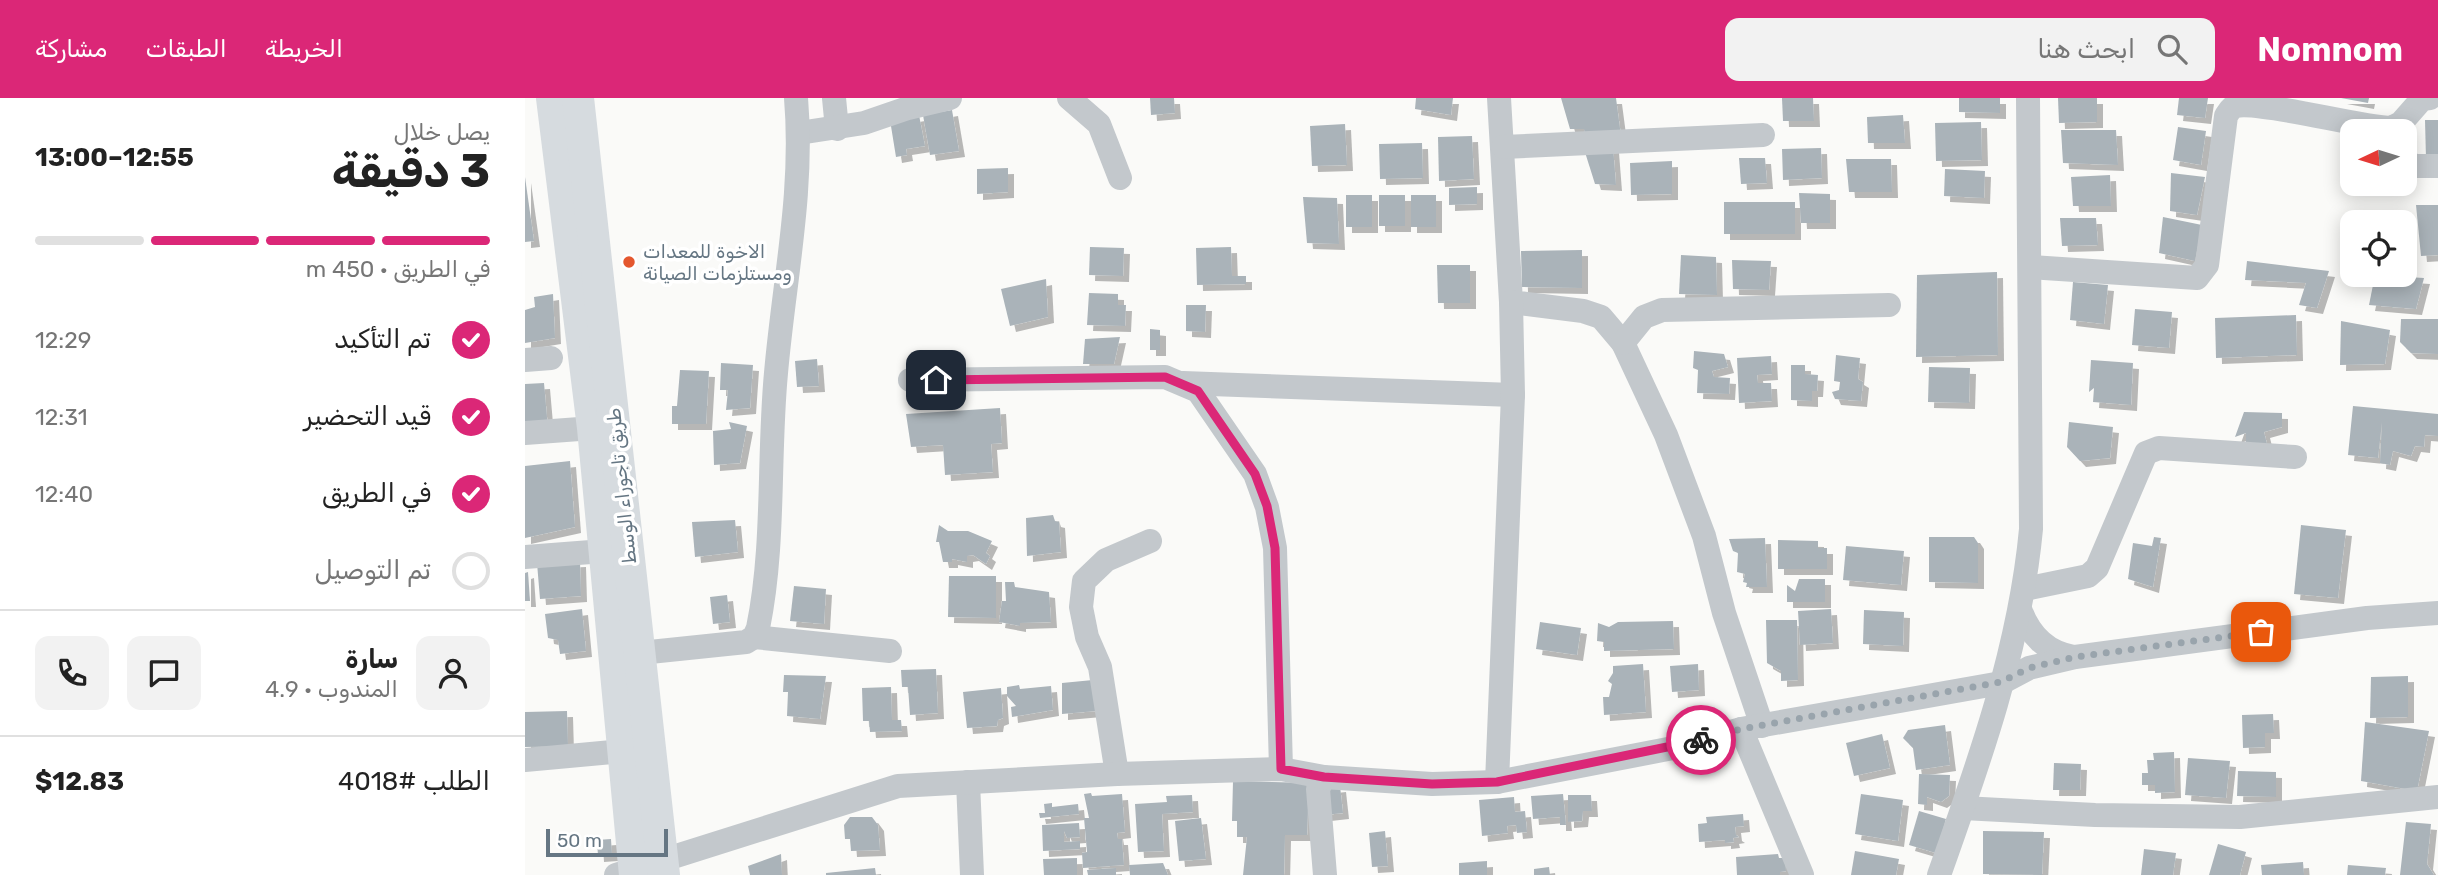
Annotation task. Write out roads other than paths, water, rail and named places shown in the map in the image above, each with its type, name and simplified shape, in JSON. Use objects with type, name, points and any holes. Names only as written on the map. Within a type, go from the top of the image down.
[{"type":"main road","points":[[552,98],[593,428],[623,751],[642,871]]},
{"type":"main road","name":"طريق تاجوراء الوسط","points":[[578,98],[640,653],[642,871]]},
{"type":"street","points":[[754,637],[761,613],[775,376],[796,215],[799,133],[796,98]]},
{"type":"street","points":[[834,98],[837,129]]},
{"type":"street","points":[[799,133],[837,129],[950,98]]},
{"type":"street","points":[[1069,98],[1099,124],[1120,178]]},
{"type":"street","points":[[1497,782],[1513,395],[1511,302],[1499,98]]},
{"type":"street","points":[[1939,875],[1963,808],[2023,599],[2031,529],[2028,98]]},
{"type":"street","points":[[2404,119],[2422,99],[2430,98]]},
{"type":"street","points":[[2030,267],[2197,278],[2207,265],[2226,116],[2234,106],[2245,104],[2313,113],[2340,120]]},
{"type":"street","points":[[1503,147],[1763,135]]},
{"type":"street","points":[[2417,166],[2438,166]]},
{"type":"street","points":[[1511,302],[1583,311],[1601,317],[1623,343],[1666,435],[1704,536],[1751,727],[1802,875]]},
{"type":"street","points":[[1623,343],[1644,317],[1662,310],[1889,305]]},
{"type":"street","points":[[525,360],[551,358]]},
{"type":"street","points":[[910,380],[1165,377],[1198,391],[1229,432],[1255,474],[1267,506],[1275,548],[1281,769]]},
{"type":"street","points":[[1182,383],[1513,395]]},
{"type":"street","points":[[525,433],[593,428]]},
{"type":"street","points":[[2023,599],[2088,576],[2097,568],[2146,453],[2159,448],[2295,457]]},
{"type":"street","points":[[1117,774],[1100,667],[1087,637],[1081,607],[1084,581],[1106,560],[1150,541]]},
{"type":"street","points":[[525,557],[604,551]]},
{"type":"street","points":[[2023,599],[2036,638],[2055,651],[2075,657]]},
{"type":"street","points":[[642,871],[898,786],[1117,774],[1281,769],[1324,777],[1432,784],[1497,782],[1673,748],[1751,727],[2001,682],[2029,668],[2075,657],[2367,618],[2438,613]]},
{"type":"street","points":[[640,653],[739,643],[754,637],[890,651]]},
{"type":"street","points":[[525,760],[623,751]]},
{"type":"street","points":[[1324,777],[1318,789],[1325,875]]},
{"type":"street","points":[[968,782],[972,875]]},
{"type":"street","points":[[1963,808],[2095,815],[2240,817],[2438,797]]},
{"type":"place","name":"الاخوة للمعدات ومستلزمات الصيانة","points":[[629,262]]}]
